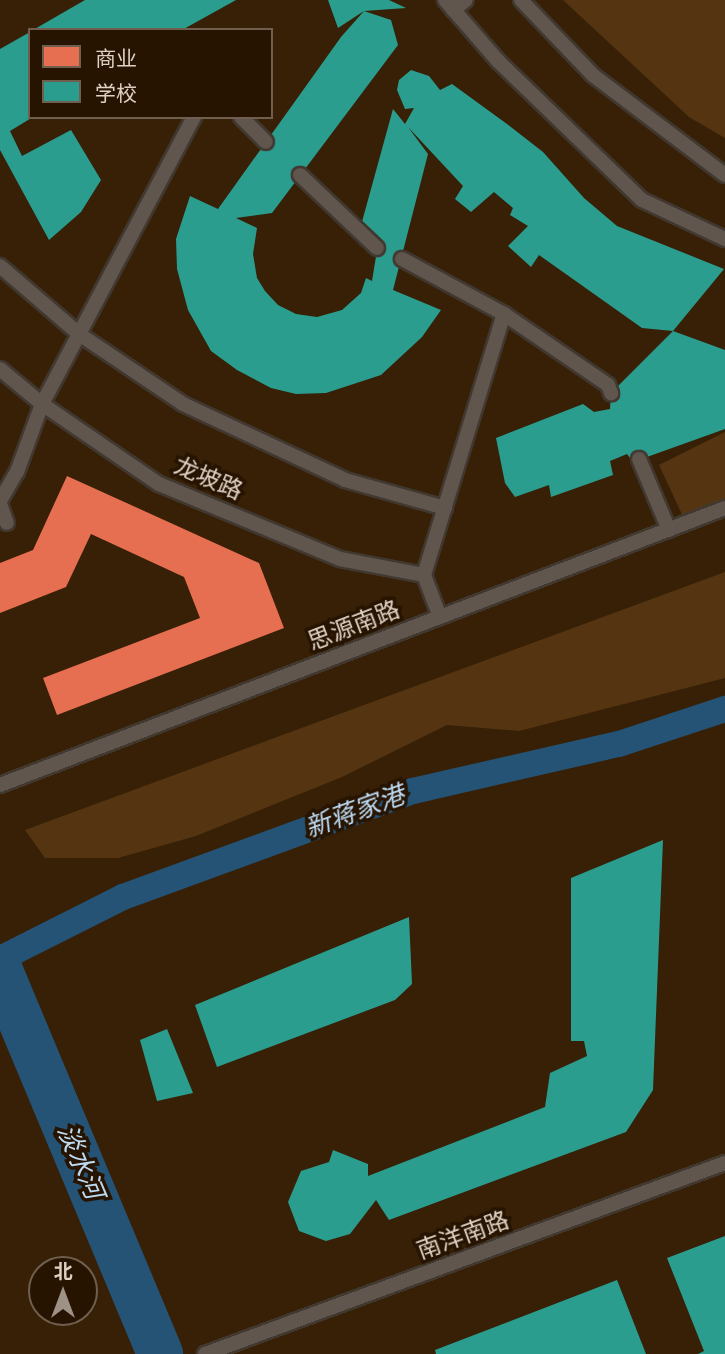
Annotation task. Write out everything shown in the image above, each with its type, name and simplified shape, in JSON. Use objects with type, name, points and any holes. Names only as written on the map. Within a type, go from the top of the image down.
[{"type":"lane","points":[[466,0],[449,5],[498,61],[642,200],[725,239]]},
{"type":"lane","points":[[521,0],[594,76],[725,175]]},
{"type":"lane","points":[[7,523],[0,503],[17,472],[42,404],[193,119]]},
{"type":"lane","points":[[243,119],[266,142]]},
{"type":"lane","points":[[300,175],[377,248]]},
{"type":"lane","points":[[402,259],[503,314],[608,385],[611,393]]},
{"type":"lane","points":[[0,266],[79,334],[183,404],[345,480],[445,508]]},
{"type":"lane","points":[[440,617],[425,575],[503,314]]},
{"type":"lane","name":"龙坡路","points":[[0,369],[42,404],[159,484],[340,559],[425,575]]},
{"type":"lane","points":[[639,459],[669,530]]},
{"type":"lane","points":[[0,481],[17,472]]},
{"type":"lane","name":"思源南路","points":[[0,785],[725,508]]},
{"type":"lane","name":"南洋南路","points":[[211,1352],[725,1163]]},
{"type":"shaded area","points":[[0,0],[725,0],[725,1354],[0,1354]]},
{"type":"shaded area","points":[[563,0],[725,0],[725,138],[689,117]]},
{"type":"shaded area","points":[[725,432],[725,508],[686,523],[659,465]]},
{"type":"shaded area","points":[[725,572],[725,678],[519,731],[447,725],[342,777],[196,836],[118,858],[45,858],[25,830]]},
{"type":"building: 商业","points":[[67,476],[259,563],[284,628],[57,715],[43,678],[200,618],[184,577],[91,534],[66,587],[0,613],[0,563],[33,550]]},
{"type":"building: 学校","points":[[85,0],[236,0],[186,28],[36,28]]},
{"type":"building: 学校","points":[[328,0],[389,0],[406,8],[364,11],[338,28]]},
{"type":"building: 学校","points":[[364,11],[391,20],[398,45],[272,213],[236,218],[257,228],[253,254],[257,278],[278,305],[296,314],[317,317],[342,310],[361,293],[366,278],[372,281],[379,238],[360,229],[393,109],[405,124],[414,108],[405,109],[397,90],[399,80],[411,70],[429,76],[440,90],[452,84],[507,124],[543,152],[584,198],[617,226],[724,269],[673,331],[642,328],[539,255],[531,267],[508,246],[528,226],[510,215],[513,208],[494,192],[471,212],[455,199],[463,186],[408,127],[428,154],[393,290],[441,310],[422,337],[381,375],[326,393],[296,394],[271,388],[237,370],[211,351],[188,310],[177,269],[176,239],[190,196],[218,209],[341,37]]},
{"type":"building: 学校","points":[[28,33],[30,119],[10,131],[22,156],[71,130],[101,180],[81,212],[49,240],[0,150],[0,49]]},
{"type":"building: 学校","points":[[673,331],[725,350],[725,429],[633,462],[627,454],[610,461],[613,475],[551,497],[549,485],[515,497],[505,483],[496,438],[583,404],[594,412],[610,409],[611,393]]},
{"type":"building: 学校","points":[[663,840],[653,1090],[626,1132],[389,1220],[376,1200],[350,1234],[326,1241],[299,1231],[288,1202],[301,1171],[329,1162],[333,1150],[368,1164],[368,1176],[545,1107],[550,1073],[587,1056],[584,1041],[571,1041],[571,878]]},
{"type":"building: 学校","points":[[409,917],[412,984],[395,1000],[217,1067],[195,1005]]},
{"type":"building: 学校","points":[[167,1029],[193,1093],[157,1101],[140,1040]]},
{"type":"building: 学校","points":[[725,1236],[725,1354],[698,1354],[704,1351],[667,1258]]},
{"type":"building: 学校","points":[[617,1280],[646,1354],[436,1354],[435,1350]]},
{"type":"waterway","name":"新蒋家港","points":[[0,959],[123,897],[413,791],[619,744],[725,709]]},
{"type":"waterway","name":"淡水河","points":[[0,971],[160,1354]]}]
